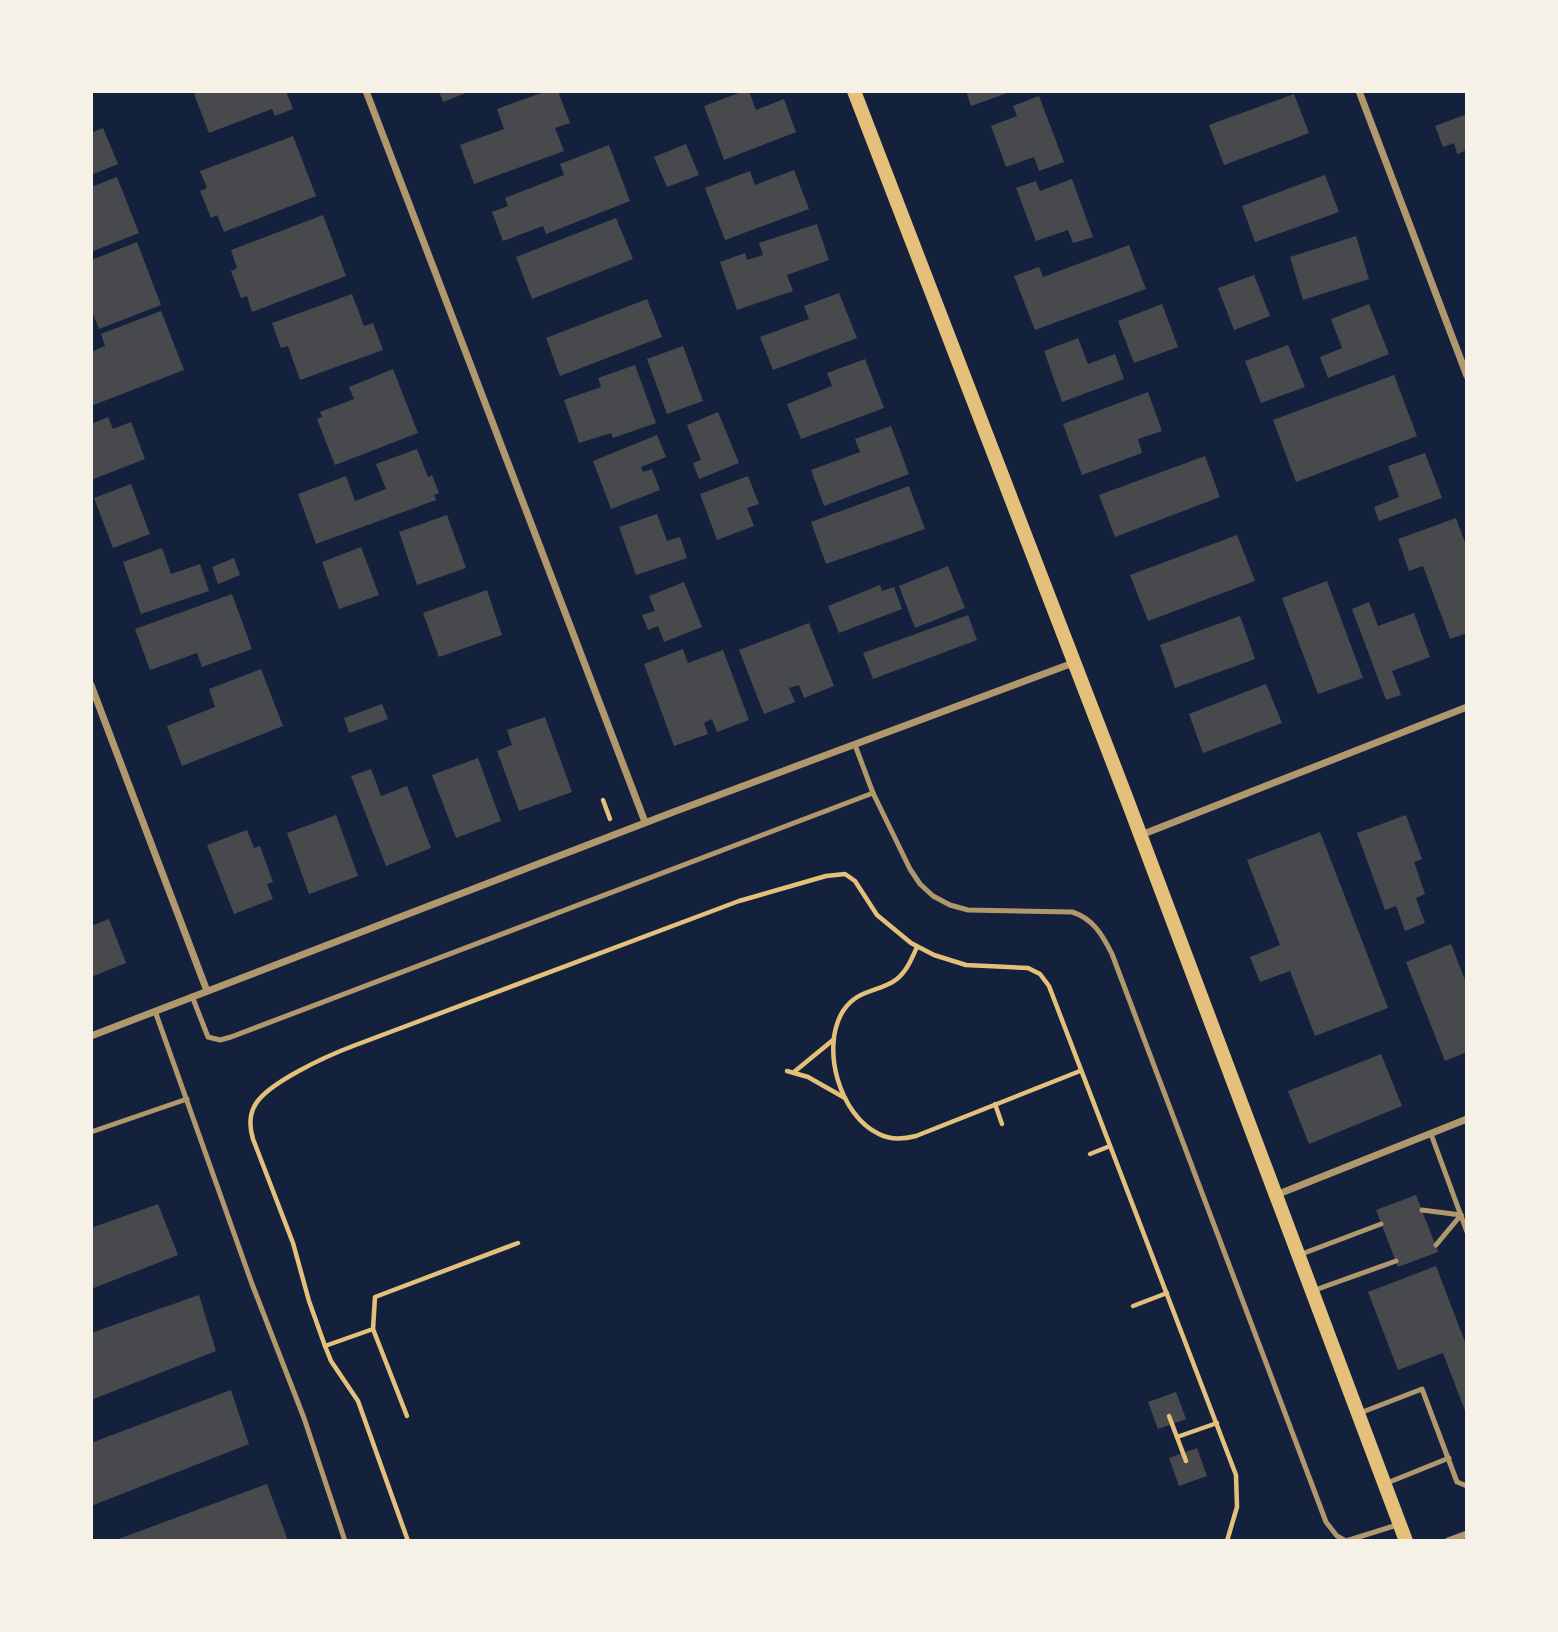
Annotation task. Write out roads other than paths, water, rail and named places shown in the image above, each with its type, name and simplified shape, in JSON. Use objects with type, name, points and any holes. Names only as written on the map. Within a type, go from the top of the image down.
[{"type":"main road","points":[[854,91],[1140,835],[1406,1541]]},
{"type":"street","points":[[366,91],[645,822]]},
{"type":"street","points":[[1359,91],[1467,376]]},
{"type":"street","points":[[91,1035],[645,822],[1073,663]]},
{"type":"street","points":[[91,685],[207,991]]},
{"type":"street","points":[[1140,835],[1467,707]]},
{"type":"street","points":[[1276,1195],[1467,1119]]},
{"type":"street","points":[[1448,1541],[1467,1534]]},
{"type":"lane","points":[[855,745],[873,793],[909,869],[933,896],[968,910],[1072,912],[1082,915],[1102,936],[1112,954],[1326,1522],[1337,1536],[1346,1541],[1400,1524]]},
{"type":"lane","points":[[192,996],[208,1037],[220,1040],[231,1037],[873,793]]},
{"type":"lane","points":[[155,1011],[252,1284],[304,1418],[345,1541]]},
{"type":"lane","points":[[91,1132],[187,1099]]},
{"type":"lane","points":[[1431,1134],[1467,1232]]},
{"type":"lane","points":[[1422,1210],[1461,1215]]},
{"type":"lane","points":[[1436,1245],[1461,1215]]},
{"type":"lane","points":[[1299,1256],[1381,1224]]},
{"type":"lane","points":[[1312,1292],[1396,1261]]},
{"type":"lane","points":[[1358,1413],[1422,1390],[1457,1482],[1467,1486]]},
{"type":"lane","points":[[1385,1484],[1449,1458]]}]
